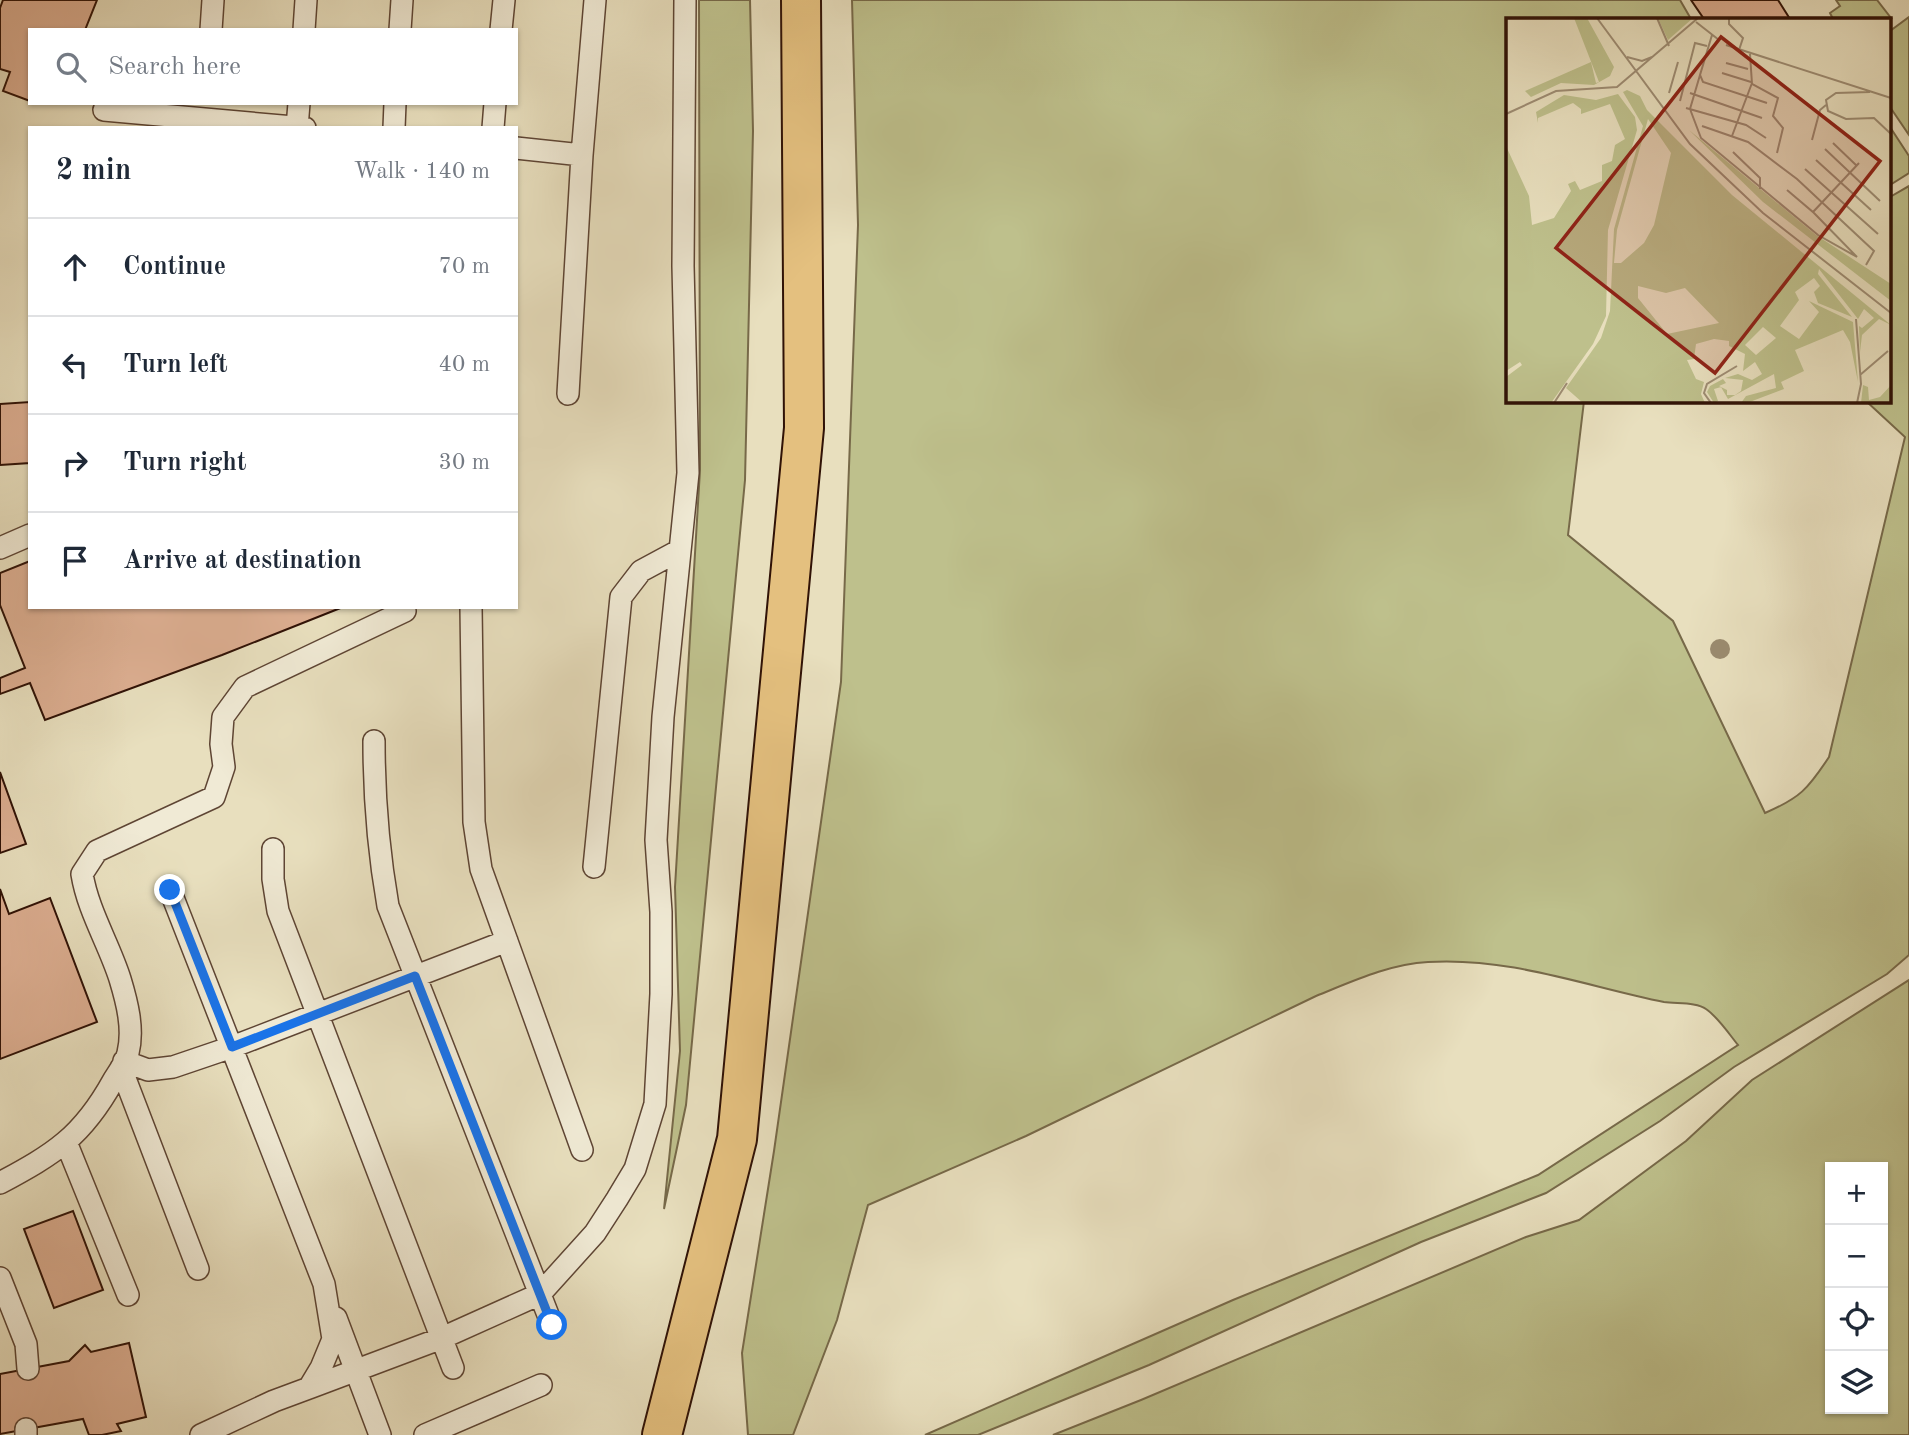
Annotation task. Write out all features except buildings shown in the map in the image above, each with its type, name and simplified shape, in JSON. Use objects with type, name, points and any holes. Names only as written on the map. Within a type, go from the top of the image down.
[{"type":"main road","points":[[662,1435],[737,1139],[804,428],[801,0]]},
{"type":"lane","points":[[211,28],[213,0]]},
{"type":"lane","points":[[304,28],[306,0]]},
{"type":"lane","points":[[400,28],[402,0]]},
{"type":"lane","points":[[501,28],[504,0]]},
{"type":"lane","points":[[568,394],[582,155],[595,0]]},
{"type":"lane","points":[[201,1435],[274,1401],[442,1338],[540,1294],[595,1233],[635,1169],[655,1104],[661,981],[661,912],[656,841],[663,717],[688,473],[683,266],[685,0]]},
{"type":"lane","points":[[297,126],[299,105]]},
{"type":"lane","points":[[394,126],[396,105]]},
{"type":"lane","points":[[493,126],[495,105]]},
{"type":"lane","points":[[104,110],[129,120],[205,117],[288,126]]},
{"type":"lane","points":[[518,148],[582,155]]},
{"type":"lane","points":[[0,548],[28,536]]},
{"type":"lane","points":[[594,867],[621,597],[641,571],[680,550]]},
{"type":"lane","points":[[471,609],[474,822],[481,869],[582,1150]]},
{"type":"lane","points":[[0,1183],[45,1159],[76,1134],[106,1094],[128,1055],[129,1011],[119,976],[85,893],[82,874],[97,851],[214,797],[224,767],[221,744],[223,717],[245,687],[405,611]]},
{"type":"lane","points":[[374,741],[378,852],[388,906],[552,1325]]},
{"type":"lane","points":[[273,849],[273,879],[278,911],[453,1368]]},
{"type":"lane","points":[[170,890],[324,1283],[380,1435]]},
{"type":"lane","points":[[122,1065],[148,1070],[173,1067],[232,1047],[507,940]]},
{"type":"lane","points":[[122,1065],[198,1269]]},
{"type":"lane","points":[[66,1142],[128,1295]]},
{"type":"lane","points":[[0,1278],[26,1344],[28,1369]]},
{"type":"lane","points":[[309,1388],[333,1339],[324,1283]]},
{"type":"lane","points":[[425,1435],[541,1385]]},
{"type":"green space","points":[[699,0],[750,0],[753,131],[745,480],[686,1105],[664,1209],[680,1051],[675,887],[700,470]]},
{"type":"green space","points":[[852,0],[1680,0],[1690,18],[1506,18],[1506,402],[1584,402],[1568,535],[1673,621],[1765,813],[1787,802],[1802,791],[1829,757],[1905,437],[1867,402],[1892,402],[1892,196],[1909,186],[1909,955],[1887,974],[1734,1067],[1660,1121],[1546,1193],[1421,1242],[1149,1365],[978,1435],[925,1435],[1233,1300],[1538,1175],[1738,1045],[1715,1016],[1702,1007],[1664,1002],[1547,974],[1488,964],[1413,963],[1385,970],[1316,996],[1026,1136],[868,1205],[837,1320],[793,1435],[748,1435],[742,1353],[774,1151],[841,682],[858,225]]},
{"type":"green space","points":[[1836,0],[1877,0],[1891,18],[1832,18],[1830,13],[1840,6]]},
{"type":"green space","points":[[1909,17],[1909,135],[1892,110],[1892,30]]},
{"type":"green space","points":[[1892,130],[1909,156],[1909,173],[1892,184]]},
{"type":"green space","points":[[1909,980],[1909,1435],[1053,1435],[1526,1237],[1579,1220],[1686,1141],[1752,1080]]},
{"type":"route","points":[[170,890],[232,1047],[415,976],[552,1325]]}]
